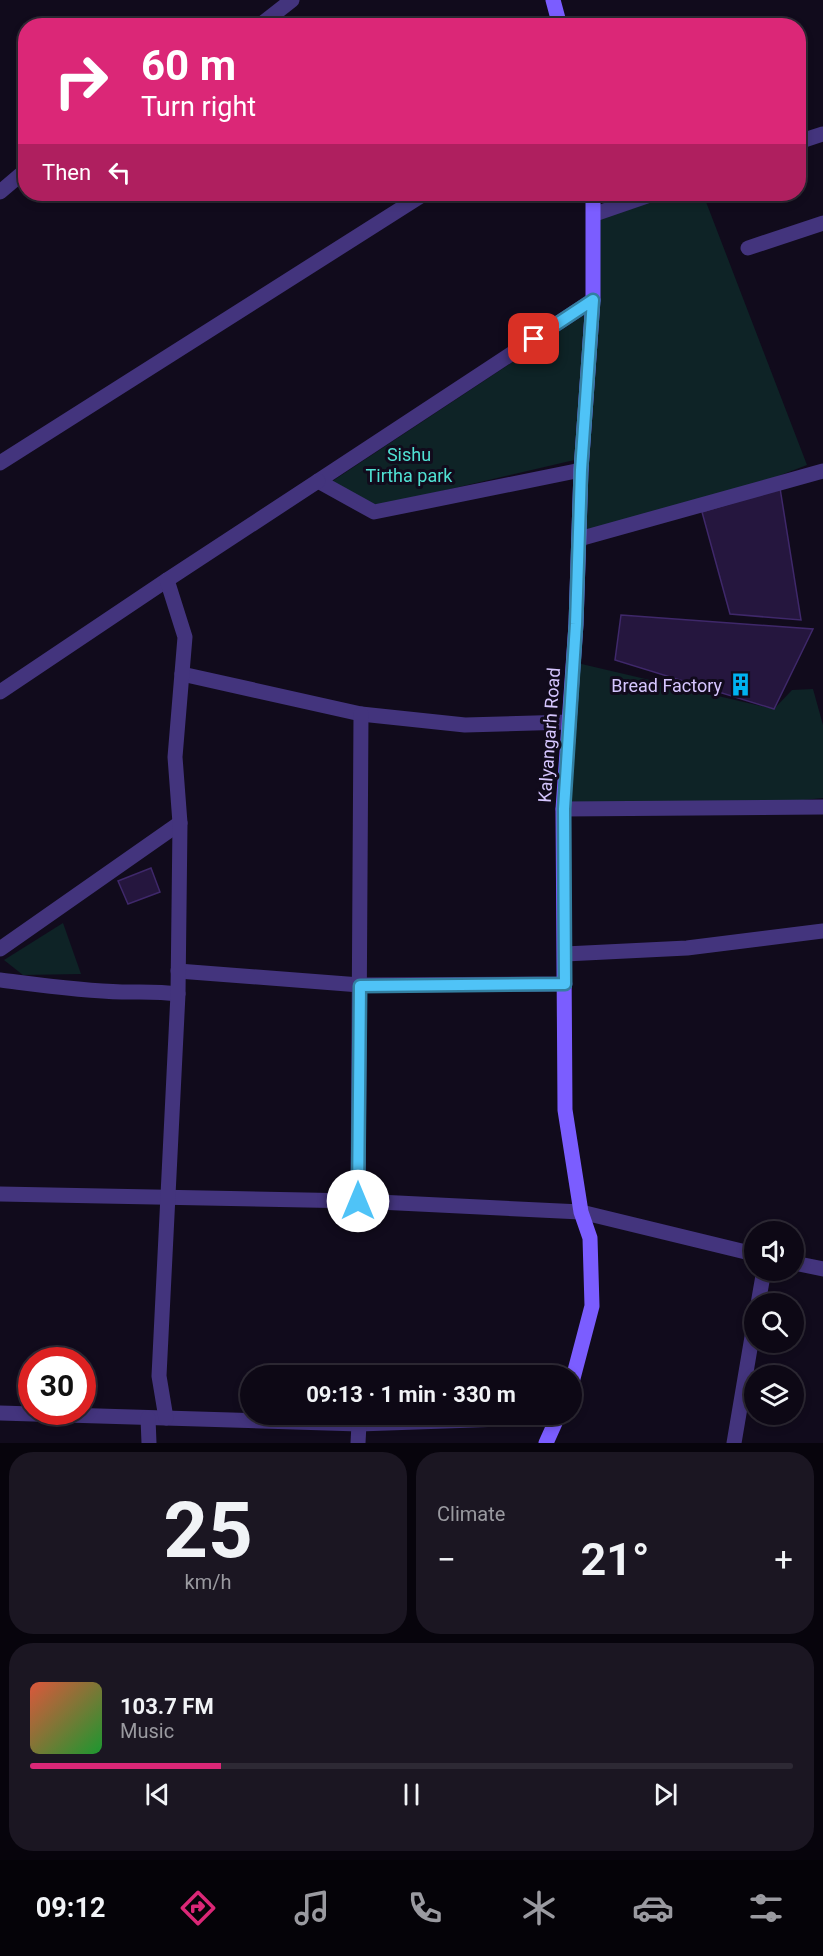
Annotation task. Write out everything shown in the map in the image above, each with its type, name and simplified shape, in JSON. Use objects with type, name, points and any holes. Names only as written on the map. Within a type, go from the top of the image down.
[{"type":"main road","points":[[553,0],[559,18]]},
{"type":"main road","name":"Kalyangarh Road","points":[[576,1365],[592,1306],[590,1239],[581,1212],[565,1110],[564,809],[581,470],[593,300],[594,201]]},
{"type":"main road","points":[[546,1443],[554,1425]]},
{"type":"street","points":[[269,18],[292,0]]},
{"type":"street","points":[[806,139],[823,134]]},
{"type":"street","points":[[0,192],[18,177]]},
{"type":"street","points":[[0,463],[413,201]]},
{"type":"street","points":[[595,214],[633,201]]},
{"type":"street","points":[[748,248],[823,223]]},
{"type":"street","points":[[0,692],[593,300]]},
{"type":"street","points":[[318,481],[374,512],[581,470]]},
{"type":"street","points":[[579,539],[823,471]]},
{"type":"street","points":[[166,1418],[159,1376],[178,994],[180,823],[175,757],[185,637],[167,580]]},
{"type":"street","points":[[182,674],[360,714],[465,725],[569,722]]},
{"type":"street","points":[[358,1201],[360,714]]},
{"type":"street","points":[[564,809],[823,807]]},
{"type":"street","points":[[0,949],[180,823]]},
{"type":"street","points":[[565,954],[687,948],[823,930]]},
{"type":"street","points":[[178,972],[360,986],[565,984]]},
{"type":"street","points":[[0,980],[57,987],[123,992],[152,990],[178,994]]},
{"type":"street","points":[[0,1194],[358,1201],[581,1212],[744,1252]]},
{"type":"street","points":[[804,1265],[823,1269]]},
{"type":"street","points":[[734,1443],[749,1353]]},
{"type":"street","points":[[0,1413],[240,1420]]},
{"type":"street","points":[[148,1418],[149,1443]]},
{"type":"street","points":[[358,1443],[359,1425]]},
{"type":"green space","name":"Sishu Tirtha park","points":[[633,201],[706,201],[807,465],[716,500],[579,539],[583,458],[378,506],[331,482],[590,311],[595,214]]},
{"type":"green space","points":[[573,662],[774,709],[792,690],[813,689],[823,725],[823,798],[658,815],[564,809]]},
{"type":"green space","points":[[63,923],[81,974],[23,975],[4,960]]},
{"type":"building","points":[[780,488],[801,620],[730,614],[702,512]]},
{"type":"building","name":"Bread Factory","points":[[621,615],[813,629],[774,709],[615,660]]},
{"type":"building","points":[[151,868],[160,892],[128,904],[118,881]]},
{"type":"place","name":"Bread Factory","points":[[740,685]]},
{"type":"route","points":[[358,1201],[360,986],[565,984],[564,809],[576,624],[581,470],[593,300],[534,339]]}]
